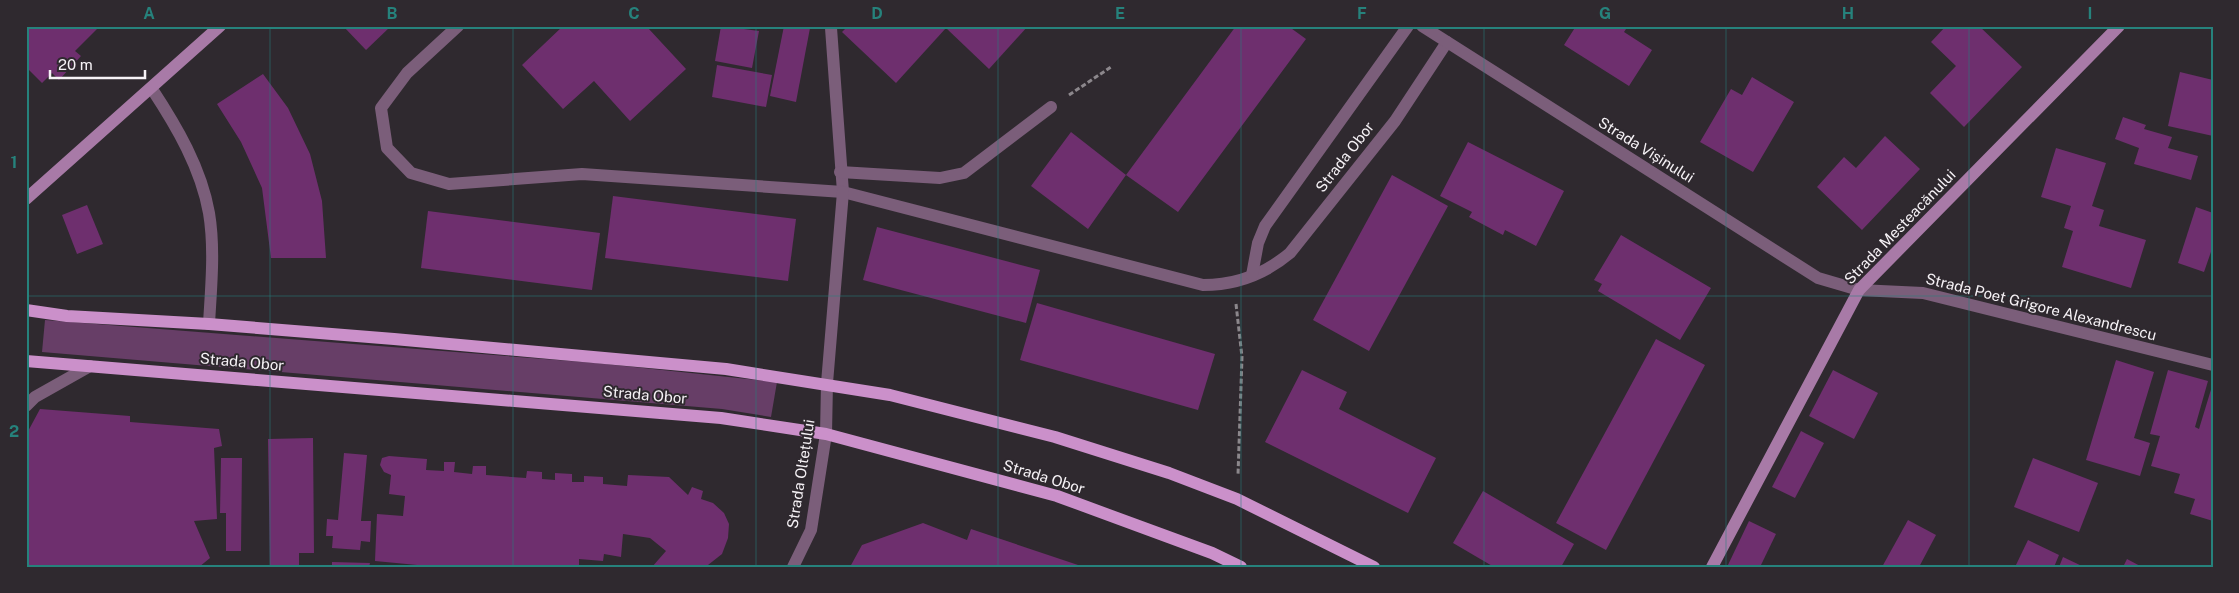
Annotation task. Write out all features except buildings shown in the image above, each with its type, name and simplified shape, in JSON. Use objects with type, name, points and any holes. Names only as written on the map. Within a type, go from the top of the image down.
[{"type":"main road","points":[[26,199],[152,89],[220,26]]},
{"type":"main road","name":"Strada Mesteacănului","points":[[1712,567],[1859,290],[2120,26]]},
{"type":"main road","points":[[26,310],[67,316],[209,324],[726,369],[828,383],[890,395],[1055,437],[1170,473],[1237,499],[1374,567]]},
{"type":"main road","name":"Strada Obor","points":[[26,361],[721,418],[826,434],[1057,496],[1212,553],[1241,567]]},
{"type":"street","name":"Strada Obor","points":[[458,26],[407,73],[381,108],[387,148],[411,173],[450,184],[582,174],[843,192],[1203,286],[1234,283],[1274,266],[1290,253],[1395,120],[1447,42]]},
{"type":"street","name":"Strada Obor","points":[[1252,275],[1258,243],[1265,226],[1408,26]]},
{"type":"street","name":"Strada Vișinului","points":[[1422,26],[1818,278],[1859,290]]},
{"type":"street","points":[[828,383],[843,192],[840,172],[831,28]]},
{"type":"street","points":[[152,89],[182,136],[198,172],[209,214],[212,263],[209,324]]},
{"type":"street","points":[[840,172],[940,178],[964,172],[1051,107]]},
{"type":"street","name":"Strada Poet Grigore Alexandrescu","points":[[1859,290],[1923,293],[2213,365]]},
{"type":"street","points":[[26,406],[35,397],[90,366]]},
{"type":"street","name":"Strada Oltețului","points":[[794,567],[811,530],[826,434],[828,383]]},
{"type":"path","points":[[1051,107],[1111,68]]},
{"type":"path","points":[[1234,283],[1242,357],[1237,499]]},
{"type":"shaded area","points":[[45,320],[596,363],[777,382],[771,417],[722,409],[42,352]]}]
